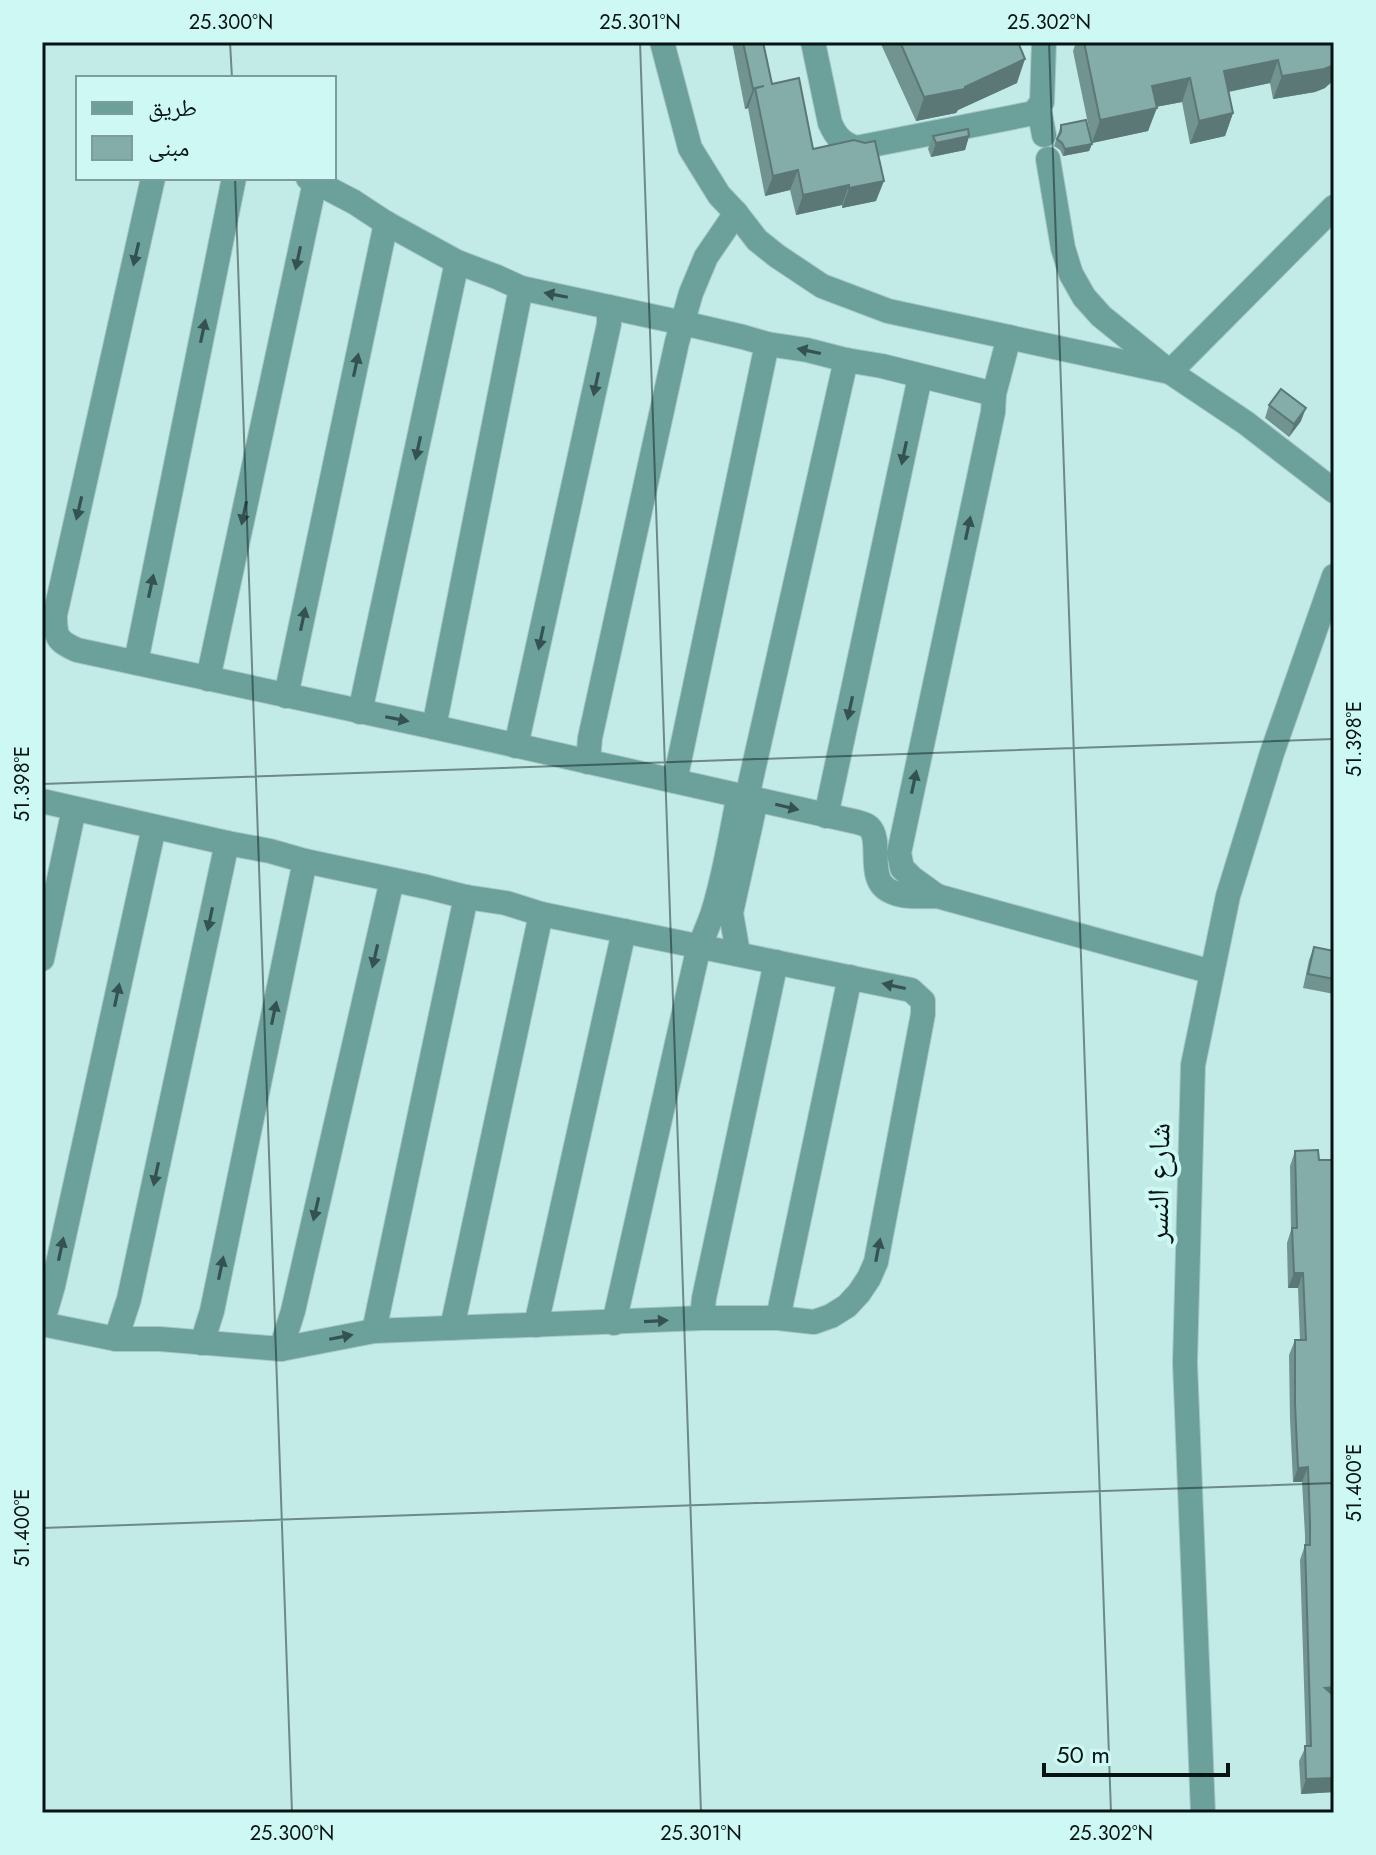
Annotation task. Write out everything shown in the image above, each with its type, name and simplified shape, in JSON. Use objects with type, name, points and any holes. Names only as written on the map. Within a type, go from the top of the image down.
[{"type":"street","points":[[662,42],[690,148],[719,195],[757,240],[822,286],[888,311],[1170,372]]},
{"type":"street","points":[[813,42],[830,123],[835,135],[856,148],[1034,113],[1042,102],[1044,42]]},
{"type":"street","points":[[1039,109],[1044,135]]},
{"type":"street","points":[[1048,159],[1063,248],[1071,274],[1084,297],[1101,316],[1170,372],[1246,423],[1334,491]]},
{"type":"street","points":[[153,180],[55,615],[55,631],[61,643],[77,650],[903,832]]},
{"type":"street","points":[[136,662],[234,180]]},
{"type":"street","points":[[208,679],[311,180],[457,262],[521,288],[767,344],[882,366],[994,394]]},
{"type":"street","points":[[1170,372],[1334,207]]},
{"type":"street","points":[[588,762],[590,738],[677,342],[691,293],[706,257],[736,213]]},
{"type":"street","points":[[286,696],[386,223]]},
{"type":"street","points":[[360,712],[457,262]]},
{"type":"street","points":[[434,727],[521,288]]},
{"type":"street","points":[[516,746],[609,324],[609,307]]},
{"type":"street","points":[[937,896],[902,868],[899,853],[993,412],[994,394],[1009,337]]},
{"type":"street","points":[[675,781],[767,344]]},
{"type":"street","points":[[614,1323],[699,946],[713,914],[747,797],[846,360]]},
{"type":"street","points":[[826,816],[920,377]]},
{"type":"street","name":"شارع النسر","points":[[1203,1813],[1185,1363],[1193,1065],[1228,896],[1272,753],[1334,576]]},
{"type":"street","points":[[738,953],[731,913],[747,797]]},
{"type":"street","points":[[42,801],[466,897],[506,903],[541,914],[911,990],[923,1001],[923,1014],[876,1262],[869,1278],[847,1306],[814,1322],[778,1318],[702,1318],[374,1331],[281,1349],[160,1339],[116,1339],[42,1324],[154,827]]},
{"type":"street","points":[[42,959],[74,809]]},
{"type":"street","points":[[868,826],[874,834],[877,877],[891,892],[937,896],[1212,972]]},
{"type":"street","points":[[116,1339],[133,1284],[227,843]]},
{"type":"street","points":[[202,1343],[212,1311],[305,861]]},
{"type":"street","points":[[281,1349],[293,1311],[392,880]]},
{"type":"street","points":[[374,1331],[466,897]]},
{"type":"street","points":[[452,1328],[541,914]]},
{"type":"street","points":[[536,1325],[624,931]]},
{"type":"street","points":[[702,1318],[776,962]]},
{"type":"street","points":[[778,1318],[850,977]]},
{"type":"building","points":[[743,42],[763,42],[772,84],[799,78],[813,149],[854,140],[865,143],[875,141],[884,181],[803,195],[798,170],[773,176]]},
{"type":"building","points":[[900,42],[1018,42],[1025,59],[965,89],[924,97]]},
{"type":"building","points":[[1084,42],[1334,42],[1334,65],[1282,76],[1278,60],[1224,71],[1233,113],[1199,121],[1190,78],[1152,86],[1157,108],[1100,120]]},
{"type":"building","points":[[1086,120],[1092,144],[1065,149],[1057,139],[1061,125]]},
{"type":"building","points":[[968,129],[969,136],[936,143],[933,136]]},
{"type":"building","points":[[1281,389],[1306,408],[1294,424],[1269,405]]},
{"type":"building","points":[[1314,947],[1334,951],[1334,979],[1308,974]]},
{"type":"building","points":[[1318,1150],[1319,1160],[1334,1160],[1334,1687],[1325,1688],[1334,1696],[1334,1778],[1306,1779],[1305,1746],[1311,1746],[1305,1545],[1310,1545],[1310,1521],[1308,1467],[1298,1468],[1295,1340],[1306,1340],[1303,1273],[1294,1273],[1292,1228],[1297,1228],[1295,1151]]}]
